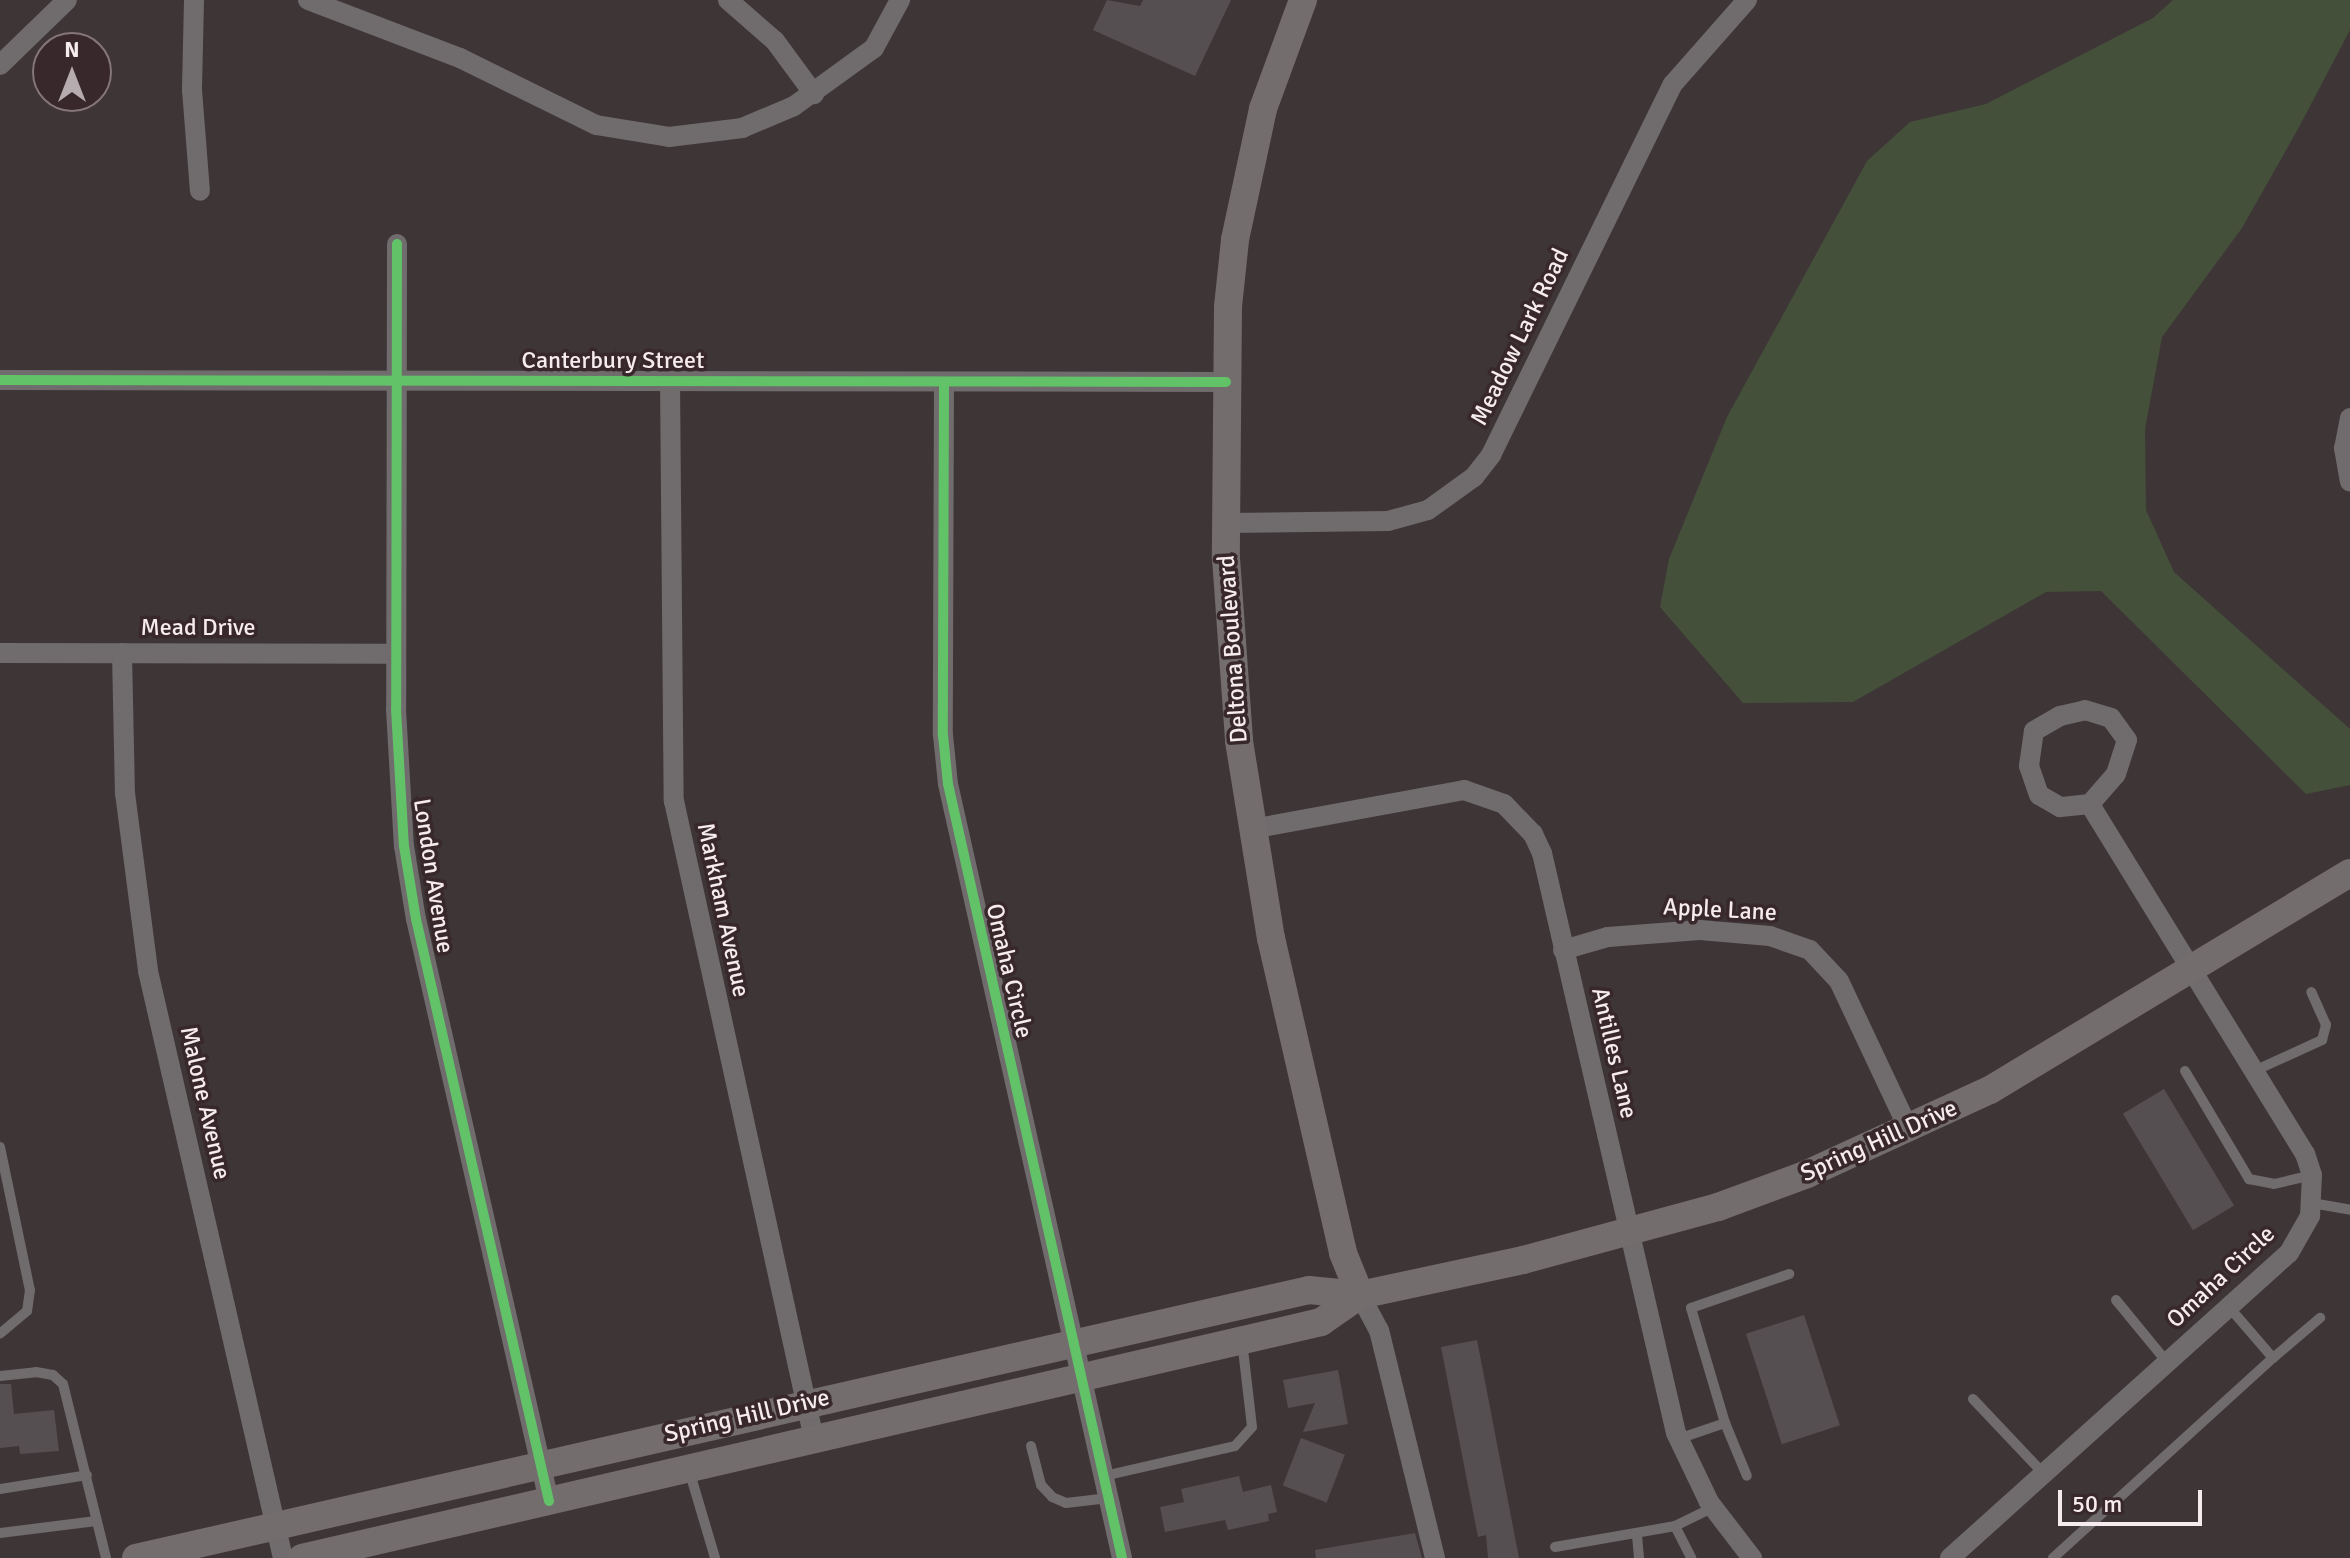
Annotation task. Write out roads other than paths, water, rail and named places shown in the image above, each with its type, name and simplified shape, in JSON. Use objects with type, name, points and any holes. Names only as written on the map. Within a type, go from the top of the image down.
[{"type":"main road","name":"Deltona Boulevard","points":[[1303,0],[1263,109],[1246,174],[1228,307],[1225,523],[1230,653],[1252,829],[1271,938],[1343,1253],[1360,1295]]},
{"type":"main road","name":"Spring Hill Drive","points":[[136,1558],[274,1524],[1309,1290],[1360,1295],[1628,1234],[1807,1174],[1909,1130],[2053,1054],[2350,873]]},
{"type":"main road","name":"Spring Hill Drive","points":[[302,1558],[1321,1322],[1360,1295]]},
{"type":"street","points":[[0,65],[67,0]]},
{"type":"street","points":[[194,0],[192,90],[200,191]]},
{"type":"street","points":[[308,0],[344,5],[460,58],[547,104],[630,133],[704,135],[742,128],[814,94],[874,48],[900,0]]},
{"type":"street","points":[[728,0],[775,41],[814,94]]},
{"type":"street","name":"Meadow Lark Road","points":[[1225,523],[1408,517],[1453,496],[1474,477],[1491,455],[1673,84],[1747,0]]},
{"type":"street","name":"London Avenue","points":[[397,244],[397,765],[416,919],[549,1501]]},
{"type":"street","name":"Canterbury Street","points":[[0,380],[1226,382]]},
{"type":"street","name":"Markham Avenue","points":[[670,381],[674,801],[814,1439]]},
{"type":"street","name":"Omaha Circle","points":[[944,382],[943,735],[948,784],[1122,1558]]},
{"type":"street","points":[[2350,418],[2344,448],[2350,481]]},
{"type":"street","name":"Mead Drive","points":[[0,653],[396,654]]},
{"type":"street","name":"Malone Avenue","points":[[122,653],[125,793],[148,971],[283,1558]]},
{"type":"street","points":[[2085,710],[2111,718],[2127,740],[2116,774],[2090,804],[2060,807],[2039,795],[2029,766],[2034,731],[2060,716],[2085,710]]},
{"type":"street","name":"Antilles Lane","points":[[1252,829],[1443,790],[1488,796],[1520,818],[1533,834],[1542,853],[1678,1439],[1712,1508],[1752,1558]]},
{"type":"street","name":"Omaha Circle","points":[[1950,1558],[2289,1253],[2302,1236],[2312,1203],[2312,1175],[2254,1071],[2090,804]]},
{"type":"street","name":"Apple Lane","points":[[1563,950],[1608,937],[1700,930],[1770,936],[1810,950],[1839,981],[1909,1130]]},
{"type":"street","points":[[1360,1295],[1379,1330],[1435,1558]]},
{"type":"lane","points":[[2254,1071],[2322,1040],[2326,1025],[2311,992]]},
{"type":"lane","points":[[2185,1071],[2249,1179],[2274,1184],[2312,1175]]},
{"type":"lane","points":[[0,1147],[30,1290],[27,1311],[0,1334]]},
{"type":"lane","points":[[2312,1203],[2350,1210]]},
{"type":"lane","points":[[1747,1476],[1725,1423],[1691,1308],[1789,1274]]},
{"type":"lane","points":[[2116,1300],[2167,1362]]},
{"type":"lane","points":[[2229,1307],[2273,1358]]},
{"type":"lane","points":[[2053,1558],[2320,1318]]},
{"type":"lane","points":[[1104,1476],[1235,1446],[1252,1427],[1242,1339]]},
{"type":"lane","points":[[0,1376],[36,1372],[53,1375],[63,1384],[106,1558]]},
{"type":"lane","points":[[1973,1399],[2044,1474]]},
{"type":"lane","points":[[1678,1439],[1725,1423]]},
{"type":"lane","points":[[1031,1446],[1041,1485],[1052,1497],[1066,1503],[1109,1498]]},
{"type":"lane","points":[[688,1468],[715,1558]]},
{"type":"lane","points":[[0,1489],[87,1475]]},
{"type":"lane","points":[[1555,1547],[1675,1526],[1712,1508]]},
{"type":"lane","points":[[0,1533],[96,1521]]},
{"type":"lane","points":[[1675,1526],[1691,1558]]},
{"type":"lane","points":[[1637,1535],[1639,1558]]}]
